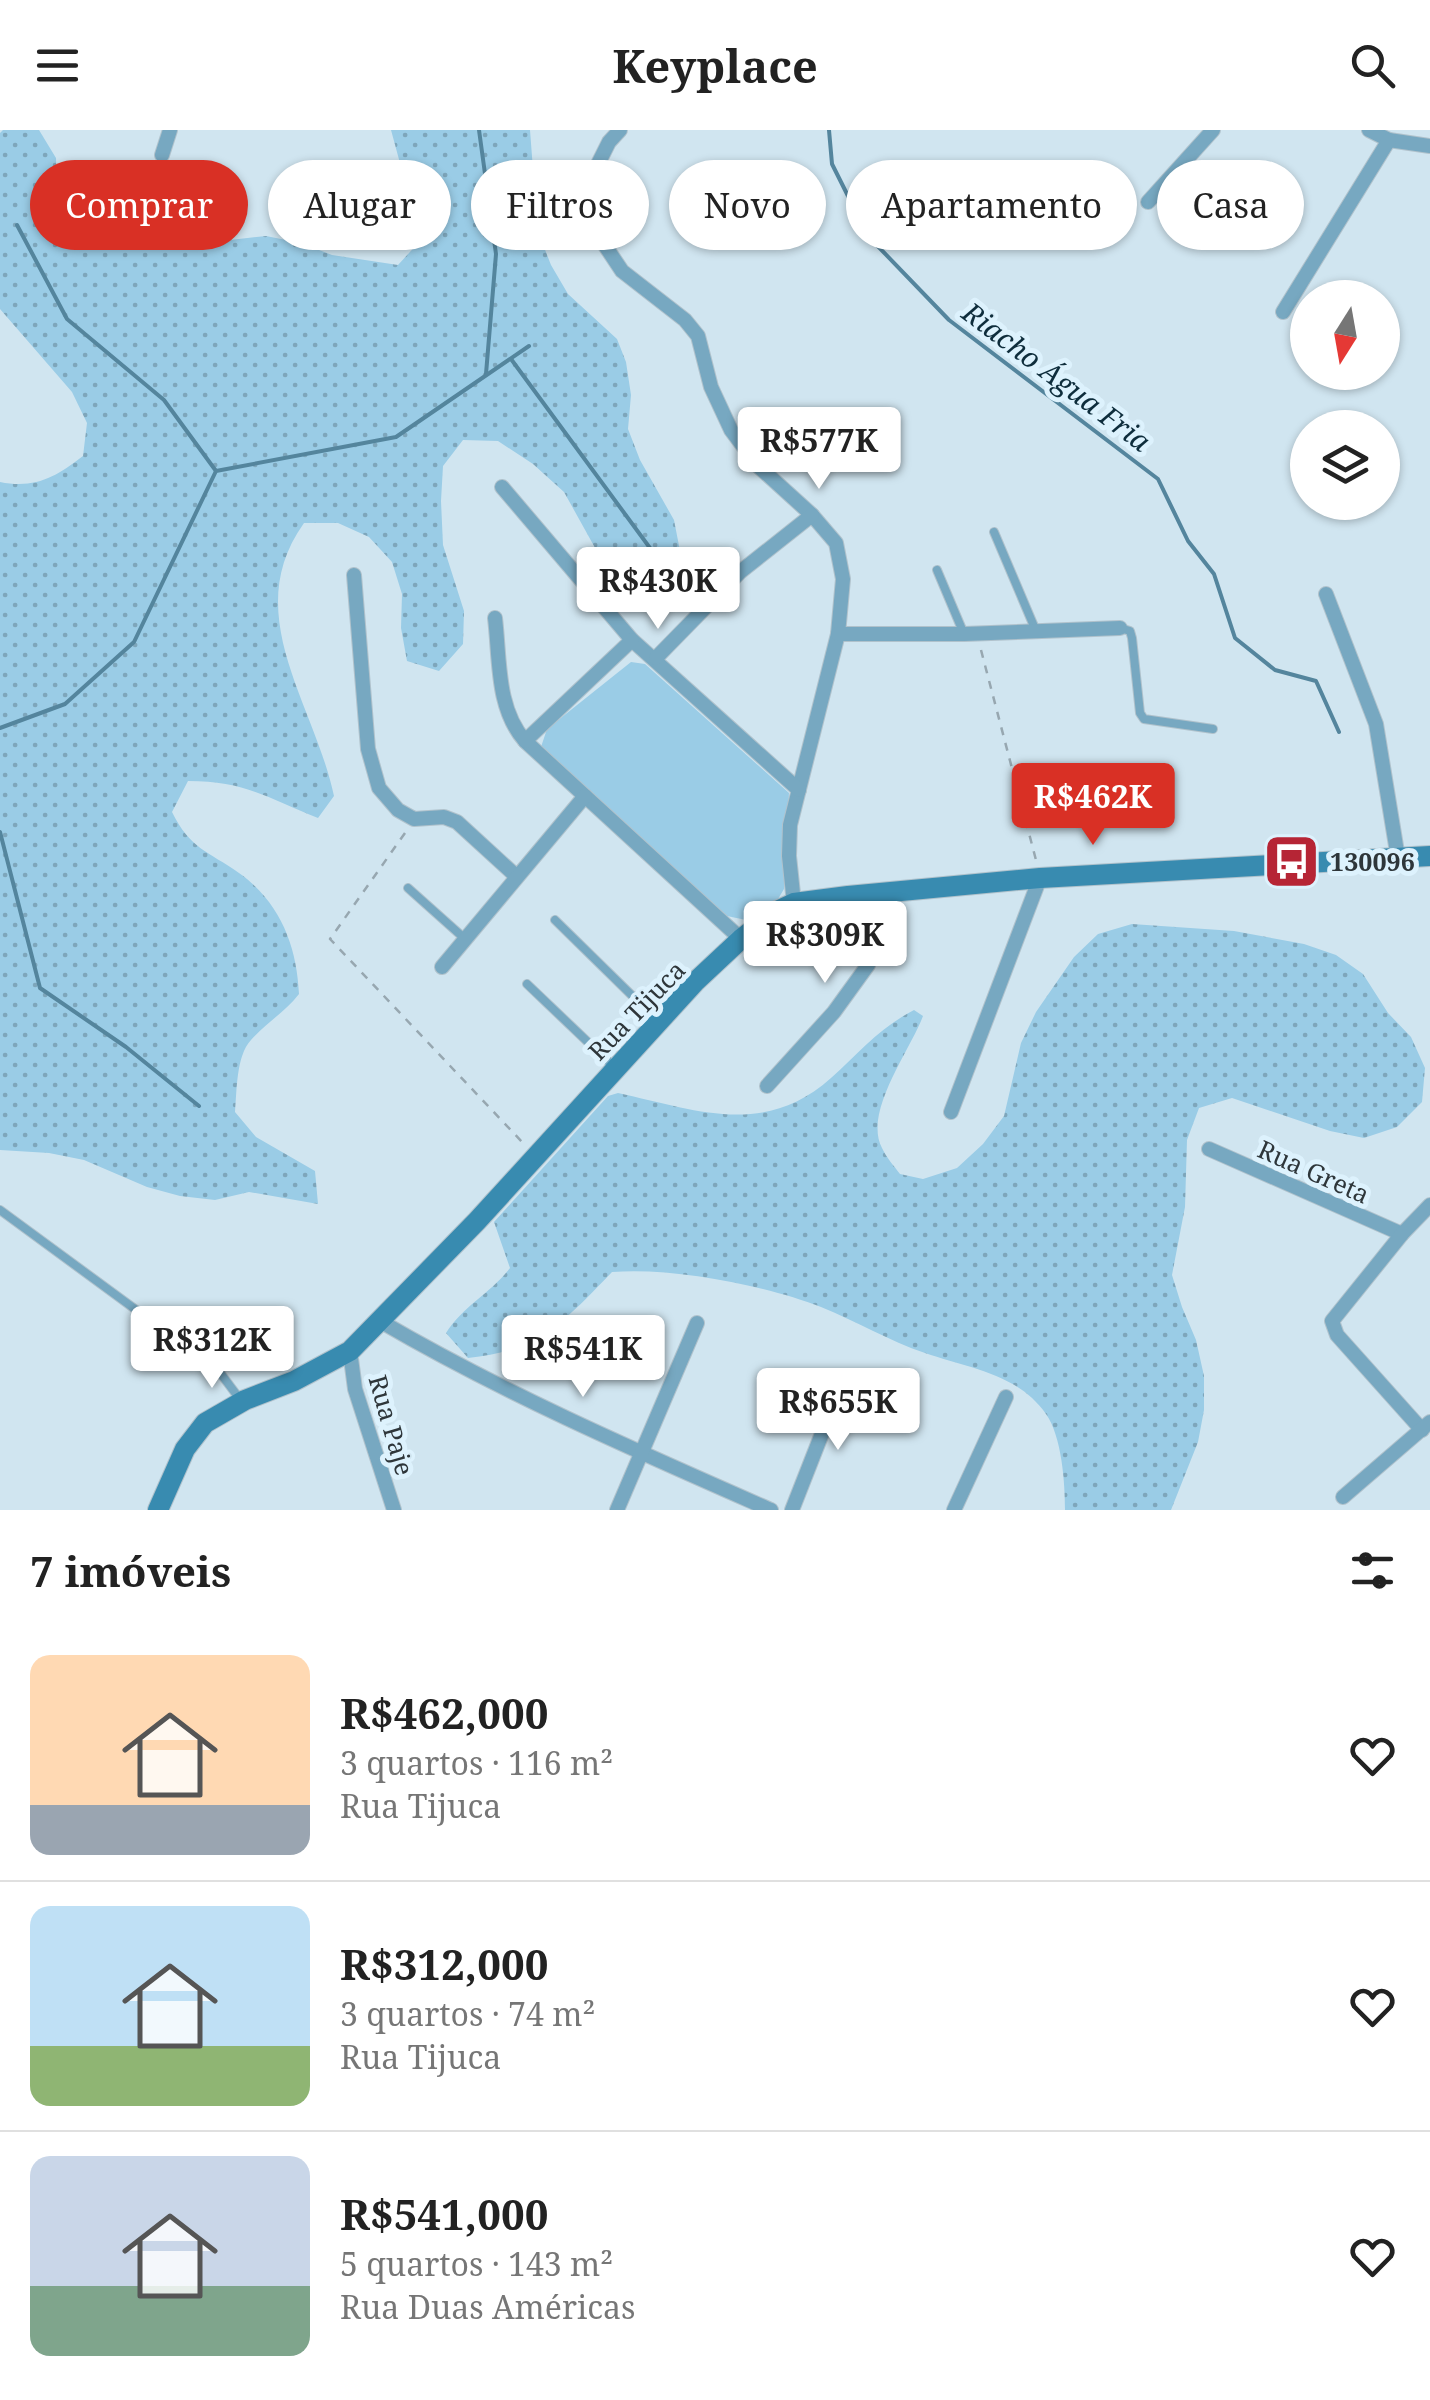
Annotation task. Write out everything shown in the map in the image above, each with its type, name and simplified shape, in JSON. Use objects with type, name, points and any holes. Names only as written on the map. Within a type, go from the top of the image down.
[{"type":"street","points":[[162,155],[170,130]]},
{"type":"street","points":[[620,130],[600,156],[593,185],[598,224],[609,254],[622,271],[685,320],[698,336],[711,387],[732,430],[758,466],[812,515],[836,543],[841,562],[838,634],[790,824],[794,903]]},
{"type":"street","points":[[1148,202],[1213,130]]},
{"type":"street","points":[[1369,130],[1390,140],[1430,146]]},
{"type":"street","points":[[1283,312],[1390,140]]},
{"type":"street","points":[[502,488],[632,640],[799,790]]},
{"type":"street","points":[[656,658],[740,572],[812,515]]},
{"type":"street","points":[[354,576],[372,770],[387,799],[414,820],[444,818],[457,822],[516,876]]},
{"type":"street","points":[[1326,594],[1376,724],[1398,858]]},
{"type":"street","points":[[495,618],[511,726],[741,939]]},
{"type":"street","points":[[838,634],[1120,628]]},
{"type":"street","points":[[524,742],[632,640]]},
{"type":"street","points":[[442,966],[585,796]]},
{"type":"street","name":"Rua Tijuca","points":[[158,1510],[185,1449],[205,1423],[350,1351],[536,1156],[614,1067],[741,939],[762,921],[794,903],[1040,878],[1430,856]]},
{"type":"street","points":[[951,1112],[1040,878]]},
{"type":"street","points":[[767,1086],[834,1012],[868,965],[894,891]]},
{"type":"street","name":"Rua Greta","points":[[1208,1149],[1402,1234]]},
{"type":"street","points":[[1343,1497],[1426,1426],[1337,1335],[1332,1328],[1335,1313],[1430,1204]]},
{"type":"street","points":[[380,1321],[436,1354],[771,1510]]},
{"type":"street","points":[[617,1510],[697,1323]]},
{"type":"street","name":"Rua Paje","points":[[350,1351],[355,1389],[394,1510]]},
{"type":"street","points":[[792,1510],[843,1380]]},
{"type":"street","points":[[954,1510],[1006,1397]]},
{"type":"lane","points":[[994,532],[1036,631]]},
{"type":"lane","points":[[936,570],[970,634]]},
{"type":"lane","points":[[1120,628],[1130,630],[1140,713],[1144,719],[1213,729]]},
{"type":"lane","points":[[408,888],[464,938]]},
{"type":"lane","points":[[555,920],[659,1022]]},
{"type":"lane","points":[[527,984],[614,1067]]},
{"type":"lane","points":[[0,1210],[218,1370],[242,1402]]},
{"type":"path","points":[[970,634],[1040,878]]},
{"type":"path","points":[[414,820],[330,938],[536,1156]]},
{"type":"shaded area","points":[[39,130],[56,158],[30,160],[30,250],[248,250],[248,238],[266,236],[268,250],[319,250],[398,265],[412,250],[451,250],[451,160],[399,160],[391,130],[530,130],[532,160],[471,160],[471,250],[545,250],[568,294],[617,339],[626,362],[631,395],[628,429],[640,460],[674,520],[681,556],[671,588],[656,591],[625,578],[599,555],[564,492],[533,464],[498,441],[463,440],[443,466],[441,501],[443,545],[464,611],[463,644],[439,671],[407,661],[401,628],[402,594],[392,562],[369,537],[338,523],[304,523],[286,557],[278,591],[280,625],[287,658],[334,796],[318,818],[241,787],[188,781],[172,812],[193,842],[239,873],[265,897],[290,942],[299,994],[246,1047],[238,1074],[235,1112],[256,1137],[315,1171],[318,1204],[249,1192],[215,1200],[180,1196],[147,1187],[84,1160],[0,1150],[0,482],[35,482],[73,463],[83,456],[87,423],[72,392],[0,309],[0,133]]},
{"type":"shaded area","points":[[631,662],[645,664],[789,793],[784,889],[778,899],[746,920],[727,916],[541,747],[547,729]]},
{"type":"shaded area","points":[[1132,924],[1234,931],[1304,944],[1336,955],[1363,974],[1388,1013],[1411,1037],[1425,1068],[1422,1102],[1397,1127],[1364,1138],[1330,1131],[1232,1098],[1199,1108],[1187,1140],[1185,1207],[1172,1275],[1196,1340],[1204,1376],[1204,1410],[1198,1442],[1171,1510],[1065,1510],[1056,1435],[1046,1414],[1021,1389],[991,1374],[912,1348],[821,1307],[745,1285],[662,1272],[612,1272],[549,1331],[513,1349],[468,1358],[446,1333],[510,1268],[494,1222],[608,1096],[618,1093],[702,1112],[729,1114],[755,1114],[780,1108],[806,1097],[880,1033],[914,1010],[923,1016],[883,1100],[878,1133],[884,1151],[900,1174],[923,1179],[957,1168],[983,1144],[1004,1116],[1021,1043],[1036,1012],[1074,957],[1098,934]]},
{"type":"waterway","points":[[479,130],[496,254],[486,374]]},
{"type":"waterway","name":"Riacho Água Fria","points":[[829,130],[832,164],[868,236],[949,320],[1158,479],[1188,541],[1214,574],[1235,638],[1275,670],[1316,681],[1339,732]]},
{"type":"waterway","points":[[17,225],[67,319],[164,400],[216,471]]},
{"type":"waterway","points":[[0,728],[65,704],[134,642],[216,471],[396,437],[529,346]]},
{"type":"waterway","points":[[511,359],[686,597]]},
{"type":"waterway","name":"Riacho Água Fria","points":[[0,832],[40,988],[126,1047],[199,1106]]},
{"type":"place","name":"130096","points":[[1291,861]]}]
